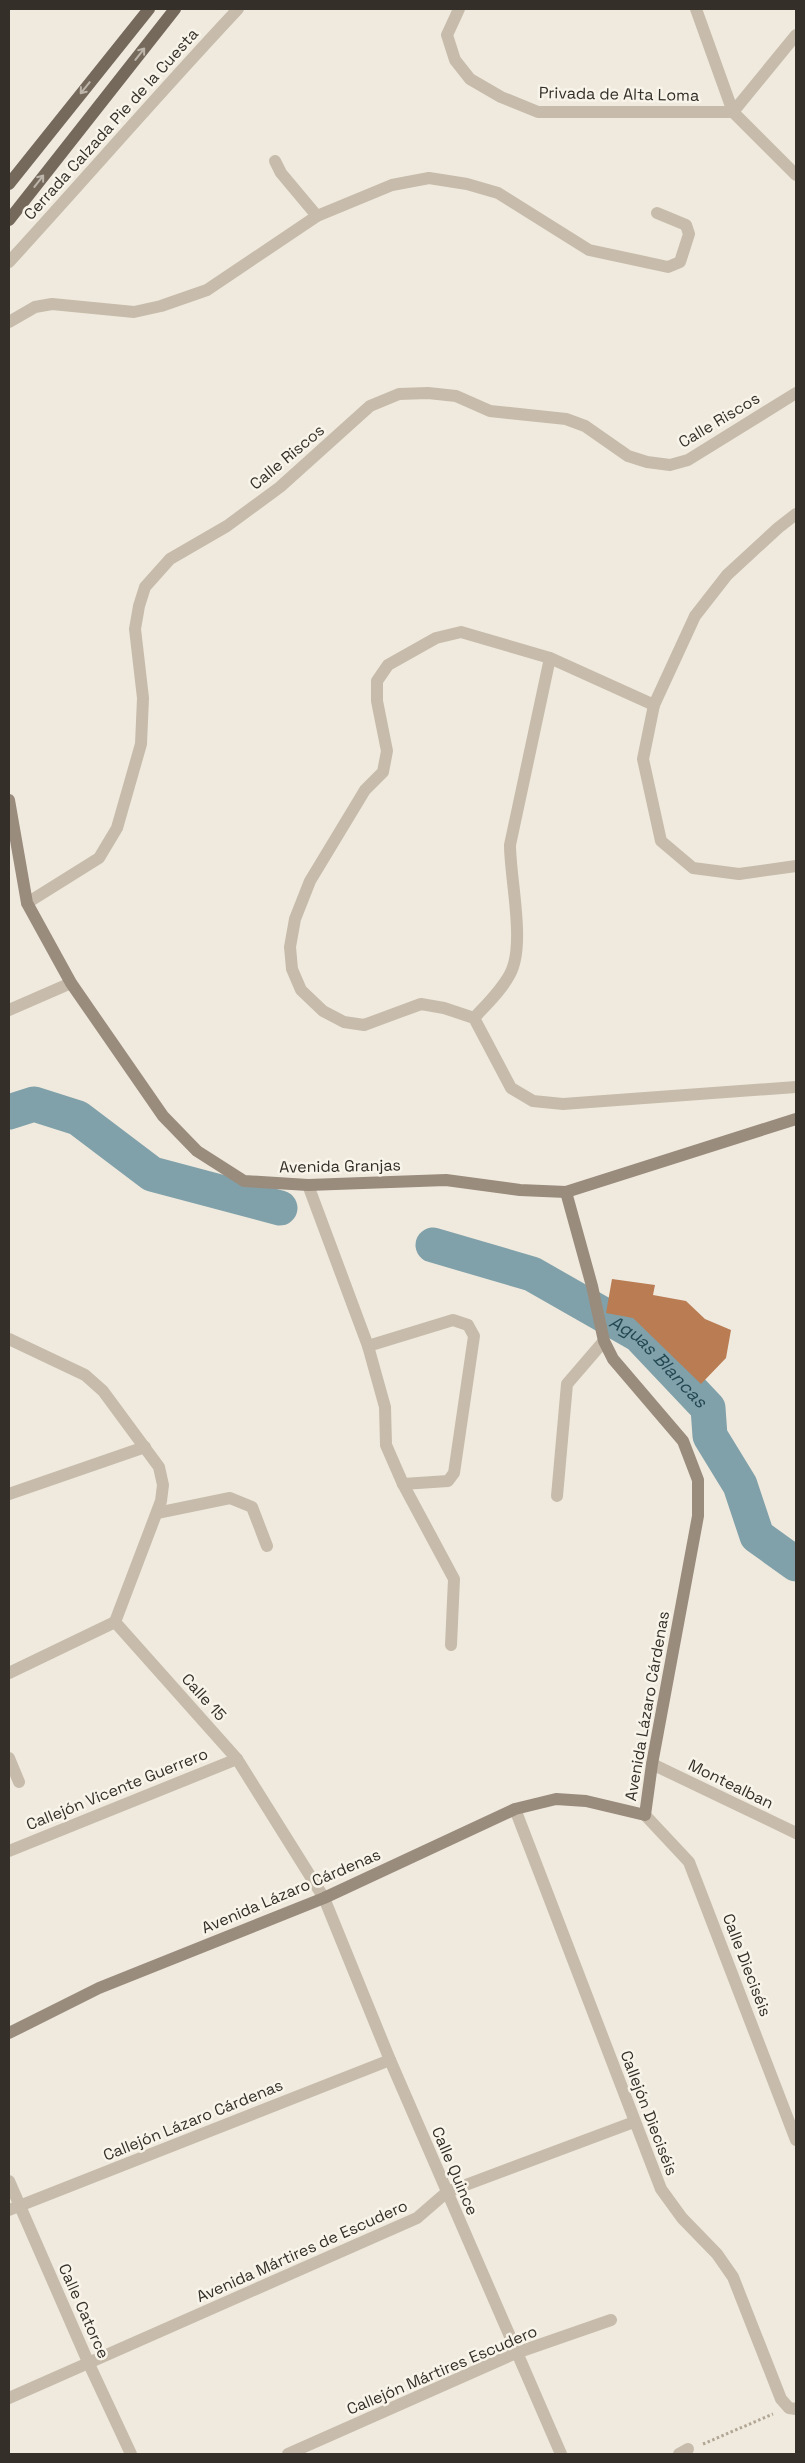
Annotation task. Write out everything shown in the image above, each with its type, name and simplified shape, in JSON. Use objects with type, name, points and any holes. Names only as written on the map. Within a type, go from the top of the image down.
[{"type":"main road","points":[[9,184],[149,9]]},
{"type":"main road","points":[[9,220],[175,9]]},
{"type":"main road","name":"Avenida Granjas","points":[[9,800],[27,903],[71,983],[164,1116],[197,1151],[244,1181],[308,1185],[446,1180],[520,1190],[566,1192],[796,1119]]},
{"type":"main road","name":"Avenida Lázaro Cárdenas","points":[[9,2033],[99,1988],[324,1898],[516,1809],[556,1799],[586,1801],[645,1816],[652,1764],[698,1516],[698,1480],[683,1441],[613,1359],[604,1341],[592,1286],[566,1192]]},
{"type":"street","name":"Cerrada Calzada Pie de la Cuesta","points":[[9,262],[135,124],[165,87],[238,9]]},
{"type":"street","name":"Privada de Alta Loma","points":[[459,9],[447,35],[455,60],[470,79],[500,97],[538,112],[733,112]]},
{"type":"street","name":"Privada de Alta Loma","points":[[696,9],[733,112],[796,175]]},
{"type":"street","points":[[733,112],[796,35]]},
{"type":"street","points":[[274,161],[281,173],[317,216]]},
{"type":"street","points":[[9,322],[35,307],[52,304],[134,312],[161,306],[207,290],[317,216],[392,186],[429,178],[467,184],[498,193],[589,250],[668,267],[680,262],[690,234],[686,225],[657,213]]},
{"type":"street","name":"Calle Riscos","points":[[27,903],[99,858],[117,828],[141,744],[143,698],[135,630],[139,606],[145,587],[170,559],[227,526],[280,487],[370,406],[399,394],[428,393],[456,396],[490,411],[566,419],[585,426],[628,456],[647,462],[670,464],[688,460],[796,393]]},
{"type":"street","points":[[796,514],[778,528],[727,576],[695,616],[654,705],[643,759],[661,841],[694,868],[712,872],[739,874],[796,866]]},
{"type":"street","points":[[654,705],[550,658],[461,632],[436,638],[388,665],[377,681],[377,701],[387,751],[383,772],[365,790],[310,881],[295,919],[290,947],[292,969],[301,990],[323,1011],[344,1022],[364,1025],[421,1004],[444,1008],[474,1018],[511,1088],[533,1101],[563,1104],[796,1087]]},
{"type":"street","points":[[474,1018],[498,992],[512,972],[517,949],[517,912],[510,872],[510,845],[550,658]]},
{"type":"street","points":[[9,1010],[71,983]]},
{"type":"street","points":[[308,1185],[368,1346],[385,1407],[386,1445],[403,1484],[454,1579],[451,1645]]},
{"type":"street","points":[[368,1346],[453,1320],[468,1325],[474,1336],[454,1473],[448,1481],[403,1484]]},
{"type":"street","points":[[9,1339],[86,1375],[103,1391],[159,1467],[163,1485],[157,1513],[115,1622],[9,1674]]},
{"type":"street","points":[[557,1496],[567,1384],[604,1341]]},
{"type":"street","points":[[9,1494],[146,1447]]},
{"type":"street","points":[[157,1513],[230,1498],[252,1507],[267,1546]]},
{"type":"street","name":"Calle 15","points":[[115,1622],[237,1759],[324,1898]]},
{"type":"street","points":[[9,1758],[19,1782]]},
{"type":"street","name":"Callejón Vicente Guerrero","points":[[9,1851],[237,1759]]},
{"type":"street","name":"Montealban","points":[[652,1764],[796,1834]]},
{"type":"street","name":"Callejón Dieciséis","points":[[516,1809],[661,2189],[682,2218],[717,2254],[733,2277],[781,2399],[792,2408]]},
{"type":"street","name":"Calle Dieciséis","points":[[645,1816],[690,1862],[796,2140]]},
{"type":"street","name":"Calle Quince","points":[[324,1898],[390,2060],[561,2454]]},
{"type":"street","name":"Callejón Lázaro Cárdenas","points":[[14,2208],[390,2060]]},
{"type":"street","name":"Avenida Mártires de Escudero","points":[[9,2398],[417,2218],[447,2192],[634,2122]]},
{"type":"street","name":"Calle Catorce","points":[[9,2180],[14,2208],[131,2454]]},
{"type":"street","name":"Callejón Mártires Escudero","points":[[288,2454],[516,2353],[611,2320]]},
{"type":"path","points":[[684,2452],[792,2408]]},
{"type":"building","points":[[612,1279],[655,1285],[653,1295],[686,1301],[705,1319],[731,1330],[726,1358],[701,1384],[633,1318],[606,1313]]},
{"type":"waterway","name":"Aguas Blancas","points":[[9,1112],[34,1104],[78,1118],[152,1174],[280,1208]]},
{"type":"waterway","name":"Aguas Blancas","points":[[433,1245],[532,1274],[639,1335],[708,1408],[710,1436],[740,1485],[757,1536],[796,1564]]}]
